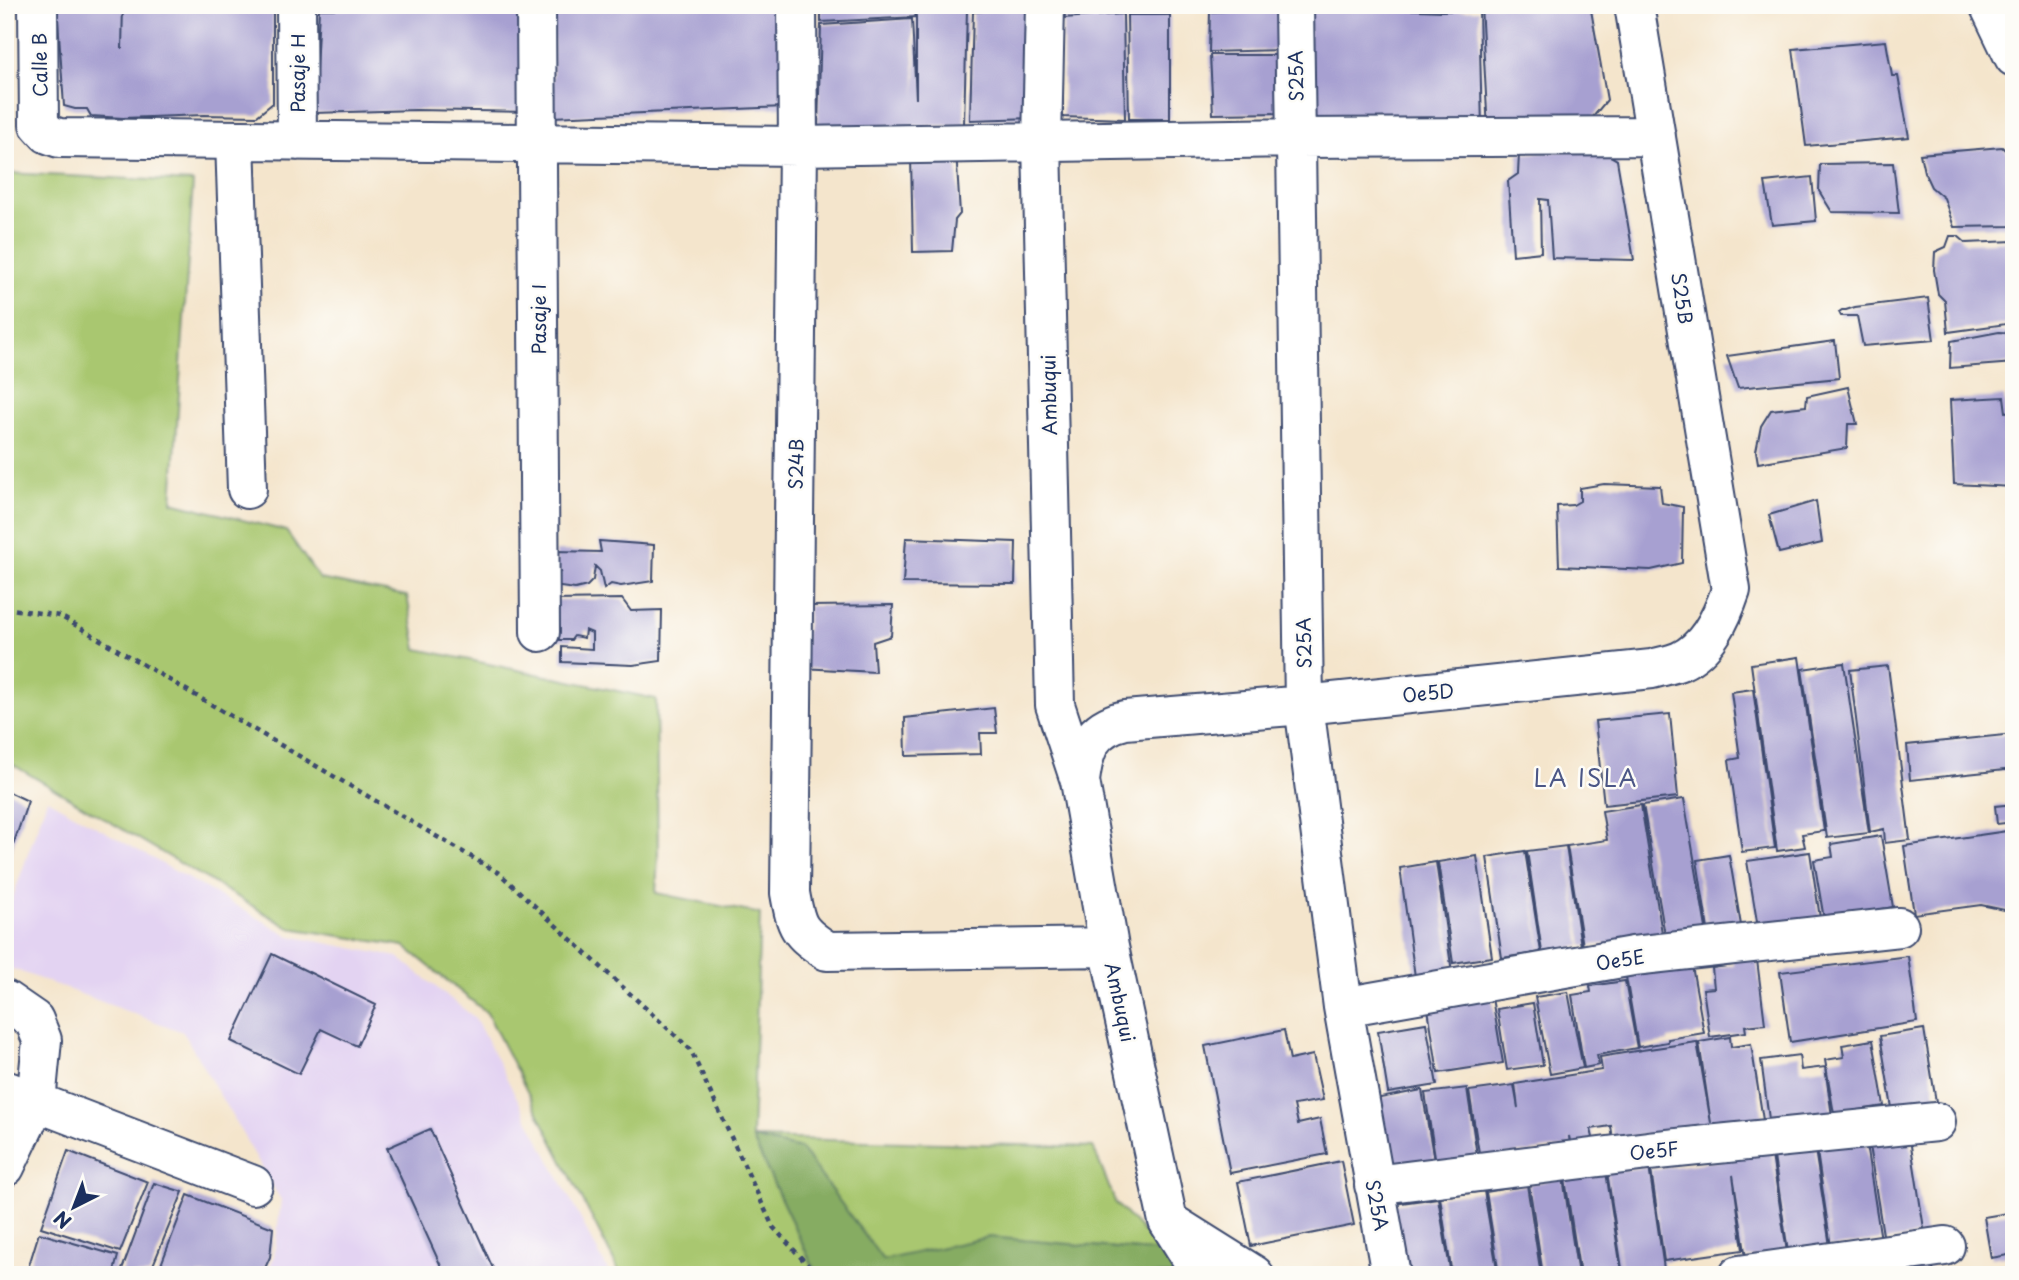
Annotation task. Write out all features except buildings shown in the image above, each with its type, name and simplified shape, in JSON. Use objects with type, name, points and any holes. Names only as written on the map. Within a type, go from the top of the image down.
[{"type":"street","name":"Calle B","points":[[38,5],[39,124],[48,134],[59,138],[235,141]]},
{"type":"street","name":"Pasaje H","points":[[296,5],[298,141]]},
{"type":"street","name":"Pasaje I","points":[[536,5],[540,632]]},
{"type":"street","name":"S24B","points":[[797,5],[798,146],[790,893],[796,922],[807,938],[827,951],[1110,947]]},
{"type":"street","name":"Ambuqui","points":[[1045,5],[1042,142],[1055,705],[1080,781],[1110,947],[1168,1221],[1202,1275]]},
{"type":"street","name":"S25A","points":[[1294,5],[1304,705],[1343,1007],[1391,1275]]},
{"type":"street","name":"S25B","points":[[1634,5],[1731,590]]},
{"type":"street","points":[[1989,5],[2014,57]]},
{"type":"street","points":[[247,489],[235,141],[798,146],[1296,138],[1656,136]]},
{"type":"street","name":"Oe5D","points":[[1092,738],[1108,724],[1125,720],[1304,705],[1652,668],[1681,661],[1704,642],[1721,619],[1731,590]]},
{"type":"street","name":"Ambuqui","points":[[1080,781],[1083,759],[1092,738]]},
{"type":"street","name":"Oe5E","points":[[1343,1007],[1633,956],[1899,927]]},
{"type":"street","points":[[5,1000],[34,1020],[41,1040],[20,1096],[5,1167]]},
{"type":"street","points":[[20,1096],[253,1185]]},
{"type":"street","name":"Oe5F","points":[[1374,1185],[1634,1152],[1936,1122]]},
{"type":"street","points":[[1168,1221],[1254,1275]]},
{"type":"street","points":[[1739,1275],[1945,1246]]},
{"type":"path","points":[[5,608],[60,616],[499,873],[690,1049],[773,1227],[817,1275]]},
{"type":"shaded area","points":[[47,799],[290,936],[398,957],[475,1018],[608,1271],[593,1275],[266,1275],[274,1257],[281,1200],[183,1032],[5,966],[5,920]]},
{"type":"green space","points":[[5,173],[193,182],[172,502],[286,531],[320,579],[407,596],[417,649],[656,699],[656,893],[760,914],[752,1138],[1093,1147],[1116,1204],[1163,1252],[1176,1275],[621,1275],[487,1013],[404,946],[290,928],[5,760]]},
{"type":"green space","points":[[752,1138],[801,1149],[883,1260],[989,1237],[1163,1252],[1176,1275],[817,1275]]},
{"type":"district","name":"LA ISLA","points":[[1586,777]]}]
